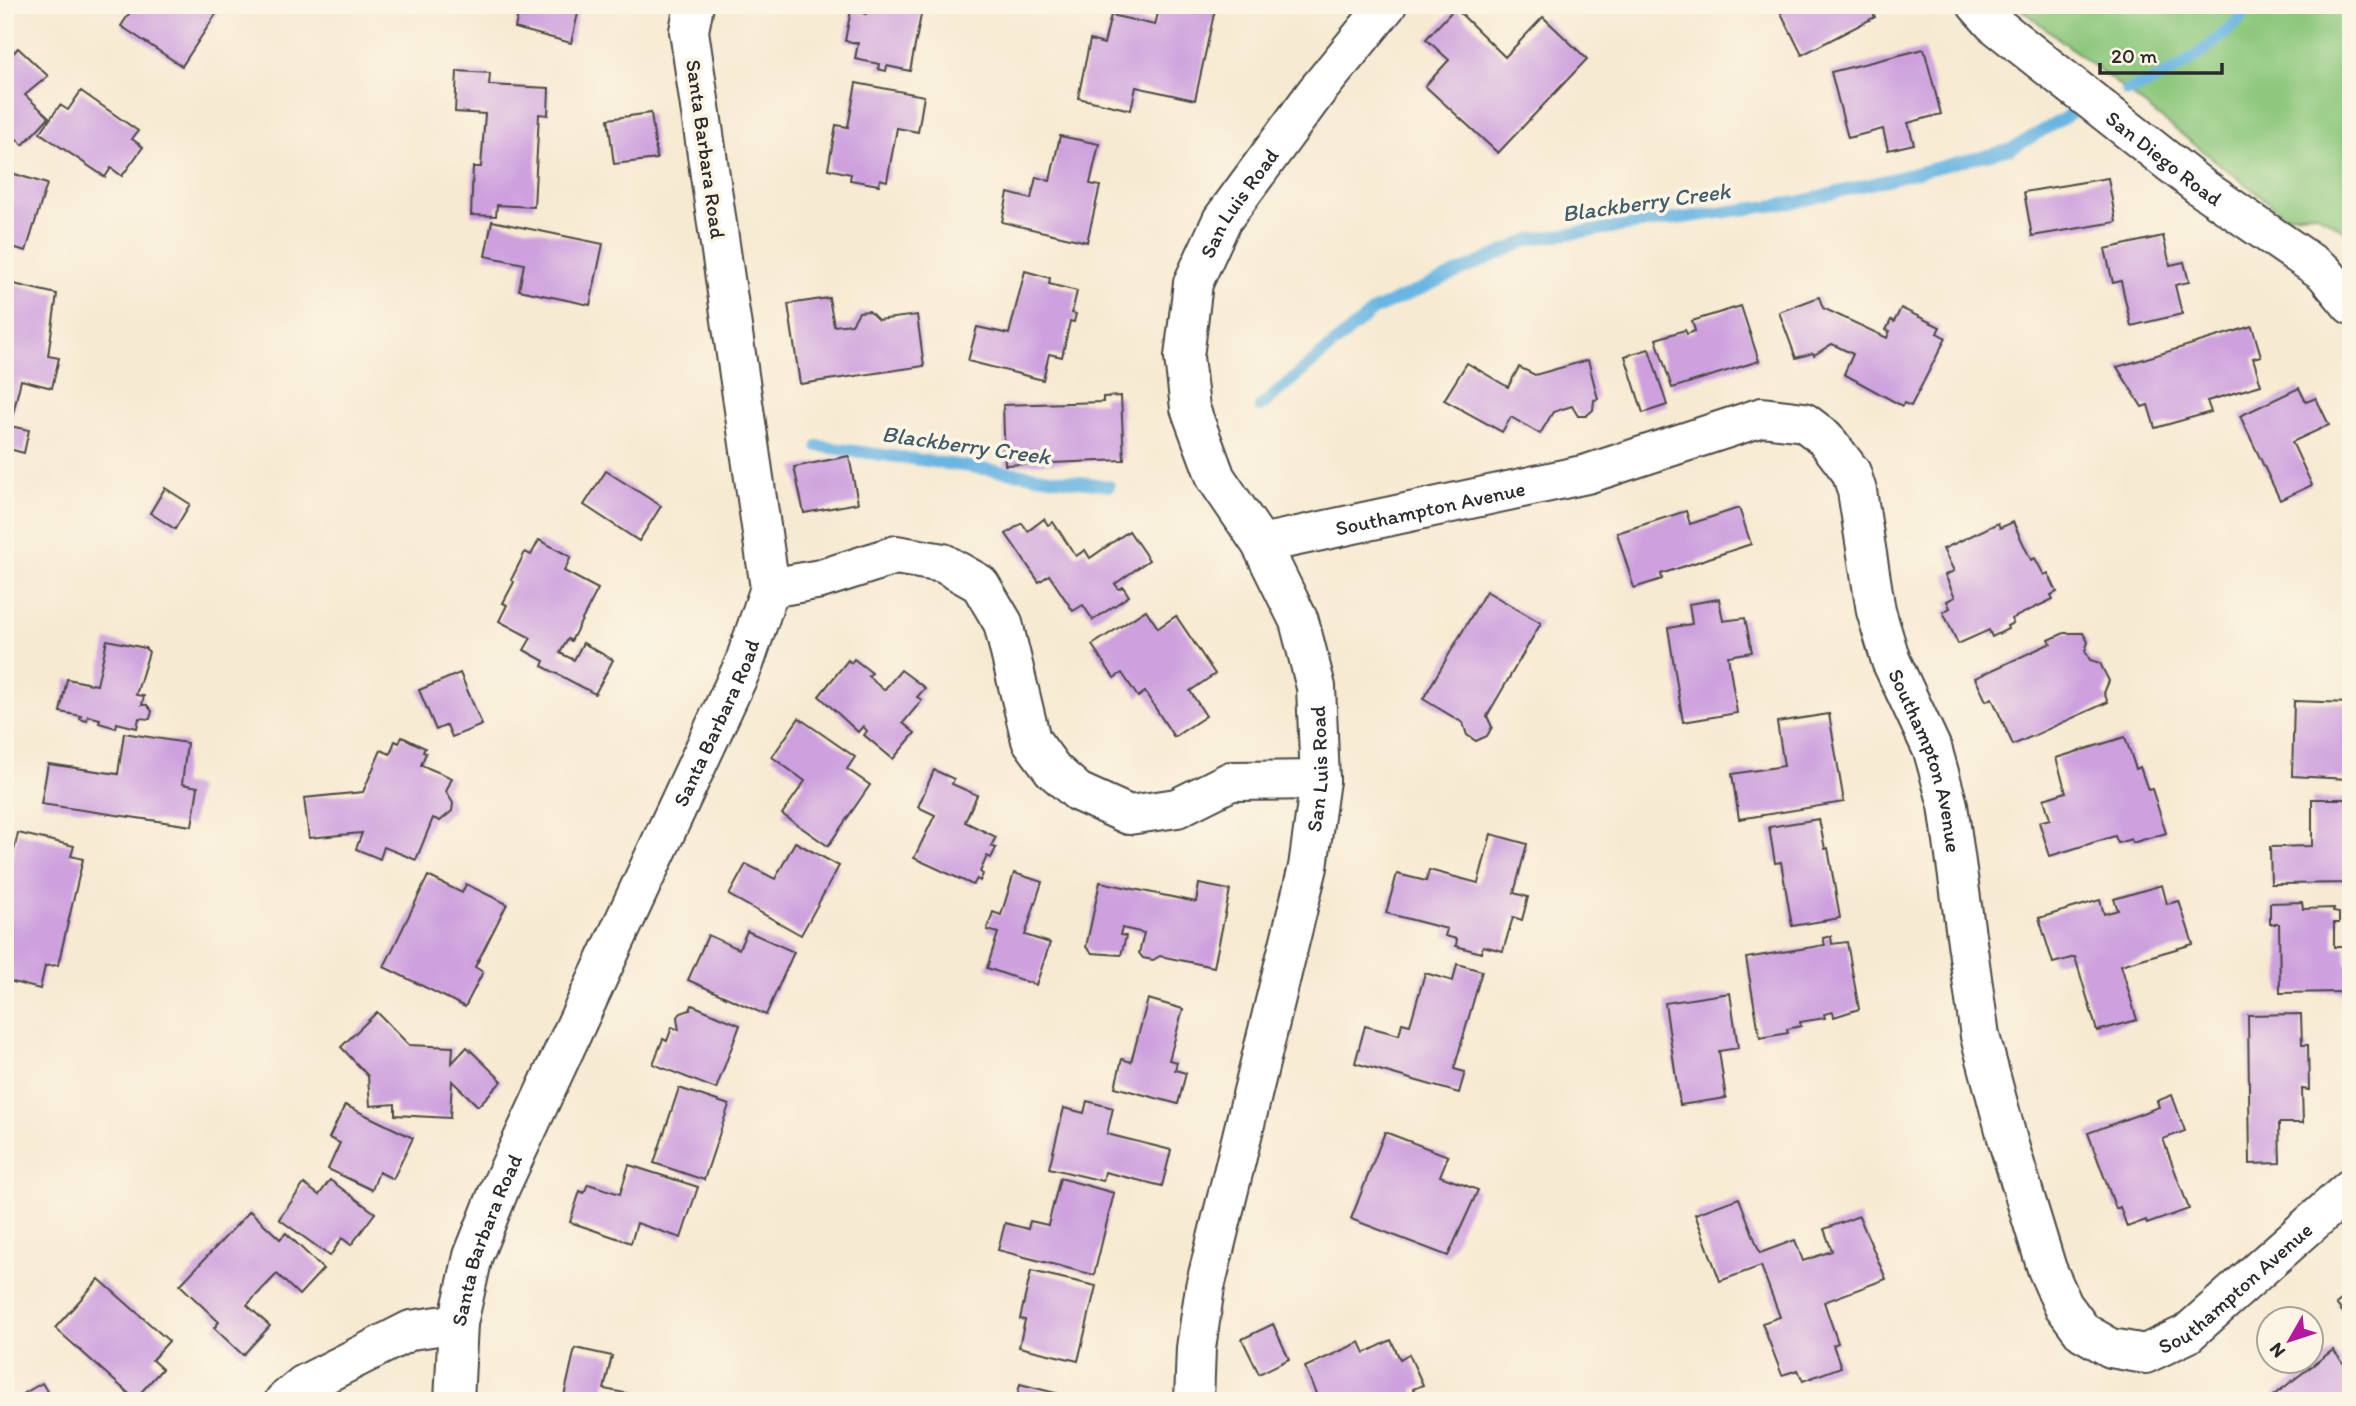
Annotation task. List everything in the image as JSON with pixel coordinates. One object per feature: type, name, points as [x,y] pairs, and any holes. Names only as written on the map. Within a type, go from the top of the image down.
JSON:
[{"type":"street","name":"Santa Barbara Road","points":[[454,1401],[458,1323],[473,1256],[500,1188],[744,664],[770,589],[689,31],[694,5]]},
{"type":"street","name":"San Diego Road","points":[[1977,5],[2004,31],[2202,188],[2324,272],[2351,305]]},
{"type":"street","name":"San Luis Road","points":[[1194,1401],[1196,1348],[1205,1287],[1308,867],[1320,780],[1316,687],[1299,621],[1261,544],[1216,478],[1191,408],[1184,357],[1193,283],[1222,220],[1316,92],[1367,15]]},
{"type":"street","name":"Southampton Avenue","points":[[1261,544],[1587,474],[1762,417],[1804,422],[1825,438],[1851,472],[1857,491],[1876,611],[1891,661],[1933,751],[1948,805],[1980,1036],[2008,1145],[2047,1269],[2063,1305],[2083,1332],[2111,1349],[2145,1354],[2187,1334],[2351,1188]]},
{"type":"street","points":[[770,589],[821,579],[896,555],[943,563],[980,584],[1003,623],[1031,740],[1053,770],[1078,792],[1129,815],[1177,808],[1231,781],[1320,780]]},
{"type":"street","points":[[284,1401],[303,1385],[411,1331],[458,1323]]},
{"type":"green space","points":[[2016,5],[2351,5],[2351,235],[2316,213],[2285,215]]},
{"type":"building","points":[[135,5],[216,5],[220,8],[182,66],[121,26]]},
{"type":"building","points":[[520,5],[580,5],[571,43],[515,28]]},
{"type":"building","points":[[867,5],[923,5],[910,71],[887,66],[886,71],[878,69],[879,64],[855,59],[858,43],[845,41],[851,10],[866,14]]},
{"type":"building","points":[[1160,5],[1216,5],[1195,100],[1136,87],[1131,110],[1078,98],[1090,40],[1104,44],[1111,15],[1155,25]]},
{"type":"building","points":[[1777,5],[1869,5],[1875,17],[1802,55]]},
{"type":"building","points":[[1455,8],[1505,57],[1543,17],[1587,59],[1498,153],[1425,86],[1449,60],[1426,39]]},
{"type":"building","points":[[18,48],[48,76],[25,95],[49,117],[23,145],[5,128],[5,62]]},
{"type":"building","points":[[1924,49],[1941,114],[1908,123],[1914,144],[1888,150],[1883,129],[1848,138],[1831,72]]},
{"type":"building","points":[[457,71],[490,73],[489,85],[549,88],[548,115],[539,114],[534,207],[497,205],[496,216],[471,215],[473,167],[481,167],[485,114],[455,112]]},
{"type":"building","points":[[856,83],[924,96],[918,132],[897,128],[887,181],[880,179],[879,185],[850,180],[851,174],[828,169],[836,125],[848,127]]},
{"type":"building","points":[[81,91],[138,131],[132,139],[143,147],[122,176],[111,168],[105,177],[40,133],[60,105],[68,110]]},
{"type":"building","points":[[651,113],[657,159],[614,164],[608,119]]},
{"type":"building","points":[[1060,136],[1099,144],[1090,184],[1100,186],[1087,242],[1002,222],[1008,193],[1031,199],[1036,177],[1050,181]]},
{"type":"building","points":[[5,171],[47,184],[26,251],[5,245]]},
{"type":"building","points":[[2108,178],[2116,222],[2032,236],[2024,192]]},
{"type":"building","points":[[492,221],[603,244],[590,305],[519,290],[524,264],[485,256]]},
{"type":"building","points":[[2163,236],[2170,265],[2184,262],[2189,282],[2175,285],[2182,314],[2131,326],[2121,281],[2113,283],[2105,249]]},
{"type":"building","points":[[1025,271],[1050,278],[1049,284],[1077,291],[1072,313],[1076,314],[1074,322],[1070,321],[1062,357],[1049,354],[1043,380],[968,361],[977,327],[1009,334]]},
{"type":"building","points":[[5,282],[57,294],[48,356],[59,358],[52,388],[21,380],[10,426],[29,430],[24,453],[5,448]]},
{"type":"building","points":[[1819,297],[1823,308],[1887,338],[1890,331],[1886,330],[1891,320],[1894,322],[1901,308],[1940,327],[1937,333],[1946,338],[1911,406],[1904,403],[1902,406],[1844,374],[1853,354],[1832,344],[1814,355],[1813,353],[1796,358],[1779,312]]},
{"type":"building","points":[[829,298],[834,326],[852,324],[859,312],[869,311],[878,320],[917,315],[924,366],[800,384],[788,304]]},
{"type":"building","points":[[1741,306],[1759,361],[1672,388],[1656,339],[1685,330],[1687,334],[1695,331],[1692,321]]},
{"type":"building","points":[[2252,326],[2261,356],[2253,358],[2261,385],[2207,401],[2211,412],[2155,428],[2148,405],[2142,407],[2117,367]]},
{"type":"building","points":[[1649,349],[1667,405],[1643,413],[1625,356]]},
{"type":"building","points":[[1588,360],[1598,399],[1594,400],[1593,410],[1586,416],[1578,416],[1572,406],[1553,412],[1540,434],[1511,417],[1502,432],[1444,400],[1467,363],[1508,387],[1519,367],[1535,375]]},
{"type":"building","points":[[2299,388],[2306,402],[2316,398],[2329,425],[2292,442],[2312,485],[2280,500],[2240,416]]},
{"type":"building","points":[[1121,396],[1124,460],[1005,465],[1003,405],[1103,402],[1103,397]]},
{"type":"building","points":[[849,456],[858,503],[804,513],[794,467]]},
{"type":"building","points":[[606,471],[661,506],[639,541],[584,505]]},
{"type":"building","points":[[165,488],[190,504],[175,529],[150,513]]},
{"type":"building","points":[[1739,508],[1751,544],[1661,574],[1662,579],[1634,588],[1617,533],[1686,511],[1690,524]]},
{"type":"building","points":[[1044,519],[1048,525],[1053,522],[1076,556],[1085,550],[1090,558],[1129,531],[1149,560],[1115,584],[1119,589],[1123,587],[1129,596],[1093,620],[1083,605],[1073,611],[1049,575],[1039,582],[1006,534],[1022,523],[1028,531]]},
{"type":"building","points":[[2013,522],[2031,560],[2035,558],[2044,575],[2048,573],[2057,592],[2051,595],[2053,599],[2011,619],[2013,623],[2007,626],[2008,629],[1992,637],[1989,630],[1958,644],[1943,612],[1950,608],[1947,601],[1955,597],[1945,575],[1954,571],[1943,549],[1998,523],[2000,528]]},
{"type":"building","points":[[539,540],[571,557],[564,571],[598,589],[571,641],[568,639],[560,653],[574,660],[583,643],[613,660],[595,694],[542,666],[544,661],[524,650],[531,638],[499,621],[507,605],[503,603],[514,582],[511,580],[525,552],[531,555]]},
{"type":"building","points":[[1486,591],[1541,623],[1487,716],[1492,727],[1487,736],[1476,741],[1467,735],[1463,723],[1423,699]]},
{"type":"building","points":[[1719,599],[1723,621],[1745,618],[1752,652],[1728,656],[1737,713],[1683,722],[1668,628],[1692,624],[1689,604]]},
{"type":"building","points":[[1146,610],[1158,628],[1176,616],[1215,674],[1190,691],[1206,716],[1174,737],[1145,692],[1138,697],[1122,673],[1114,678],[1092,645]]},
{"type":"building","points":[[2349,611],[2351,644],[2346,644]]},
{"type":"building","points":[[2064,633],[2083,633],[2088,642],[2085,651],[2090,660],[2100,663],[2109,681],[2104,693],[2108,702],[2013,745],[1992,698],[1986,701],[1975,678],[2051,643],[2049,640]]},
{"type":"building","points":[[107,640],[145,648],[149,652],[136,695],[144,696],[142,705],[147,705],[152,711],[150,719],[139,718],[137,728],[117,723],[116,728],[99,723],[100,719],[88,716],[87,721],[80,719],[81,716],[60,712],[67,679],[97,685]]},
{"type":"building","points":[[854,659],[872,673],[868,676],[884,690],[901,670],[925,688],[917,697],[922,700],[903,723],[915,733],[893,759],[864,735],[867,731],[863,726],[858,732],[819,696],[848,660],[851,663]]},
{"type":"building","points":[[460,673],[482,725],[452,737],[447,725],[436,730],[419,690]]},
{"type":"building","points":[[2294,701],[2351,703],[2351,787],[2348,787],[2348,779],[2292,776]]},
{"type":"building","points":[[1829,714],[1844,802],[1739,819],[1732,774],[1784,766],[1777,722]]},
{"type":"building","points":[[799,718],[855,757],[847,769],[870,785],[828,846],[782,814],[805,781],[772,757]]},
{"type":"building","points":[[124,733],[187,743],[182,784],[198,787],[192,826],[41,804],[48,764],[118,774]]},
{"type":"building","points":[[402,737],[425,748],[423,752],[426,753],[421,765],[452,778],[446,792],[453,803],[452,811],[440,821],[433,818],[416,860],[384,847],[380,859],[356,849],[362,833],[309,838],[304,798],[363,792],[381,750],[390,754],[395,741],[399,743]]},
{"type":"building","points":[[2125,737],[2136,769],[2140,767],[2148,790],[2152,789],[2166,833],[2132,843],[2131,839],[2118,843],[2115,836],[2050,856],[2039,822],[2050,819],[2044,799],[2066,792],[2056,758]]},
{"type":"building","points":[[934,770],[954,779],[952,784],[977,795],[965,822],[996,837],[991,846],[996,848],[991,858],[987,856],[980,872],[983,874],[980,881],[977,879],[973,885],[914,858],[935,815],[918,807]]},
{"type":"building","points":[[2312,799],[2351,799],[2351,883],[2271,884],[2270,847],[2312,846]]},
{"type":"building","points":[[1819,819],[1825,849],[1828,848],[1840,918],[1792,926],[1781,862],[1775,863],[1769,827]]},
{"type":"building","points":[[18,833],[74,846],[71,856],[83,859],[58,965],[45,966],[40,989],[5,980],[11,955],[5,954],[5,889]]},
{"type":"building","points":[[1491,834],[1527,844],[1514,893],[1528,897],[1522,920],[1513,917],[1503,951],[1483,946],[1481,953],[1456,946],[1457,939],[1445,936],[1447,929],[1386,913],[1397,874],[1426,881],[1429,870],[1478,883]]},
{"type":"building","points":[[795,842],[839,866],[801,935],[729,895],[746,864],[775,879]]},
{"type":"building","points":[[1014,873],[1042,882],[1025,935],[1050,943],[1036,985],[987,968],[998,933],[987,930],[993,912],[1001,915]]},
{"type":"building","points":[[428,876],[462,893],[466,884],[507,904],[475,967],[483,972],[465,1007],[384,967]]},
{"type":"building","points":[[1100,882],[1196,902],[1199,884],[1230,890],[1214,967],[1160,956],[1153,960],[1143,958],[1139,953],[1144,933],[1122,928],[1120,935],[1126,936],[1121,955],[1092,953],[1086,947]]},
{"type":"building","points":[[2162,885],[2167,904],[2179,901],[2193,944],[2121,965],[2137,1020],[2097,1031],[2075,957],[2053,963],[2039,918],[2100,900],[2104,914],[2118,910],[2114,899]]},
{"type":"building","points":[[2302,902],[2303,909],[2334,908],[2333,912],[2339,913],[2339,923],[2334,923],[2334,947],[2345,947],[2346,963],[2351,963],[2351,997],[2341,997],[2341,992],[2280,993],[2279,924],[2270,924],[2270,903]]},
{"type":"building","points":[[747,931],[794,952],[766,1015],[688,980],[708,935],[739,949]]},
{"type":"building","points":[[1831,936],[1832,944],[1847,942],[1859,1009],[1834,1017],[1833,1012],[1824,1014],[1825,1018],[1800,1022],[1801,1026],[1787,1029],[1788,1033],[1760,1038],[1746,958],[1825,945],[1823,938]]},
{"type":"building","points":[[1457,964],[1482,971],[1454,1069],[1465,1072],[1459,1093],[1355,1063],[1365,1026],[1399,1035],[1402,1023],[1410,1025],[1425,973],[1453,981]]},
{"type":"building","points":[[1730,993],[1738,1048],[1719,1051],[1726,1098],[1680,1105],[1665,1003]]},
{"type":"building","points":[[1148,999],[1183,1009],[1169,1060],[1177,1062],[1175,1070],[1186,1073],[1178,1104],[1115,1087],[1122,1059],[1131,1062]]},
{"type":"building","points":[[692,1005],[740,1025],[716,1089],[653,1064],[663,1039],[667,1041],[672,1027],[679,1030],[677,1018],[681,1013],[690,1010]]},
{"type":"building","points":[[377,1012],[409,1045],[453,1047],[452,1063],[467,1047],[502,1081],[478,1106],[452,1081],[450,1118],[395,1115],[395,1104],[370,1106],[368,1076],[341,1047]]},
{"type":"building","points":[[2301,1014],[2302,1045],[2308,1045],[2309,1090],[2302,1089],[2303,1123],[2279,1123],[2280,1163],[2250,1164],[2248,1015]]},
{"type":"building","points":[[679,1088],[729,1105],[704,1180],[654,1163]]},
{"type":"building","points":[[2172,1095],[2185,1131],[2163,1139],[2189,1209],[2147,1224],[2146,1220],[2127,1227],[2120,1207],[2116,1209],[2088,1133],[2159,1107],[2157,1101]]},
{"type":"building","points":[[1087,1101],[1113,1108],[1107,1134],[1171,1150],[1162,1186],[1105,1172],[1103,1181],[1049,1168],[1064,1108],[1084,1113]]},
{"type":"building","points":[[345,1105],[413,1138],[393,1179],[379,1172],[372,1190],[328,1169],[340,1143],[329,1138]]},
{"type":"building","points":[[1385,1132],[1448,1156],[1440,1176],[1478,1190],[1448,1256],[1351,1219]]},
{"type":"building","points":[[629,1165],[698,1187],[681,1238],[637,1223],[631,1243],[570,1222],[580,1191],[584,1193],[588,1184],[620,1194]]},
{"type":"building","points":[[1060,1178],[1114,1193],[1094,1275],[998,1250],[1005,1223],[1028,1229],[1030,1221],[1048,1225]]},
{"type":"building","points":[[330,1180],[375,1213],[351,1245],[342,1238],[330,1256],[279,1219],[304,1184],[319,1195]]},
{"type":"building","points":[[1739,1198],[1760,1253],[1795,1240],[1803,1261],[1832,1251],[1824,1229],[1859,1216],[1886,1279],[1824,1302],[1838,1343],[1833,1345],[1841,1367],[1803,1381],[1798,1370],[1782,1375],[1762,1323],[1780,1317],[1761,1266],[1720,1281],[1695,1214]]},
{"type":"building","points":[[250,1211],[280,1239],[286,1233],[323,1269],[299,1295],[277,1274],[247,1305],[270,1326],[243,1355],[214,1328],[219,1322],[180,1285]]},
{"type":"building","points":[[1031,1271],[1096,1286],[1078,1361],[1019,1347],[1025,1320],[1020,1319]]},
{"type":"building","points":[[99,1279],[169,1341],[152,1360],[162,1369],[135,1399],[55,1328]]},
{"type":"building","points":[[2351,1292],[2351,1322],[2336,1304]]},
{"type":"building","points":[[1273,1324],[1289,1359],[1259,1374],[1242,1339]]},
{"type":"building","points":[[1391,1340],[1400,1359],[1409,1354],[1423,1385],[1413,1389],[1418,1401],[1319,1401],[1305,1367],[1360,1342],[1365,1353]]},
{"type":"building","points":[[575,1348],[612,1356],[604,1389],[630,1394],[629,1401],[563,1401]]},
{"type":"building","points":[[2333,1350],[2351,1373],[2351,1401],[2266,1401],[2301,1374],[2324,1374],[2324,1357]]},
{"type":"building","points":[[42,1383],[53,1401],[11,1401]]},
{"type":"building","points":[[1020,1384],[1083,1400],[1083,1401],[1016,1401]]},
{"type":"waterway","name":"Blackberry Creek","points":[[2127,91],[2180,67],[2226,32],[2254,5]]},
{"type":"waterway","name":"Blackberry Creek","points":[[1260,407],[1374,310],[1531,239],[1798,202],[2011,149],[2071,114]]},
{"type":"waterway","name":"Blackberry Creek","points":[[818,446],[1109,486]]}]
